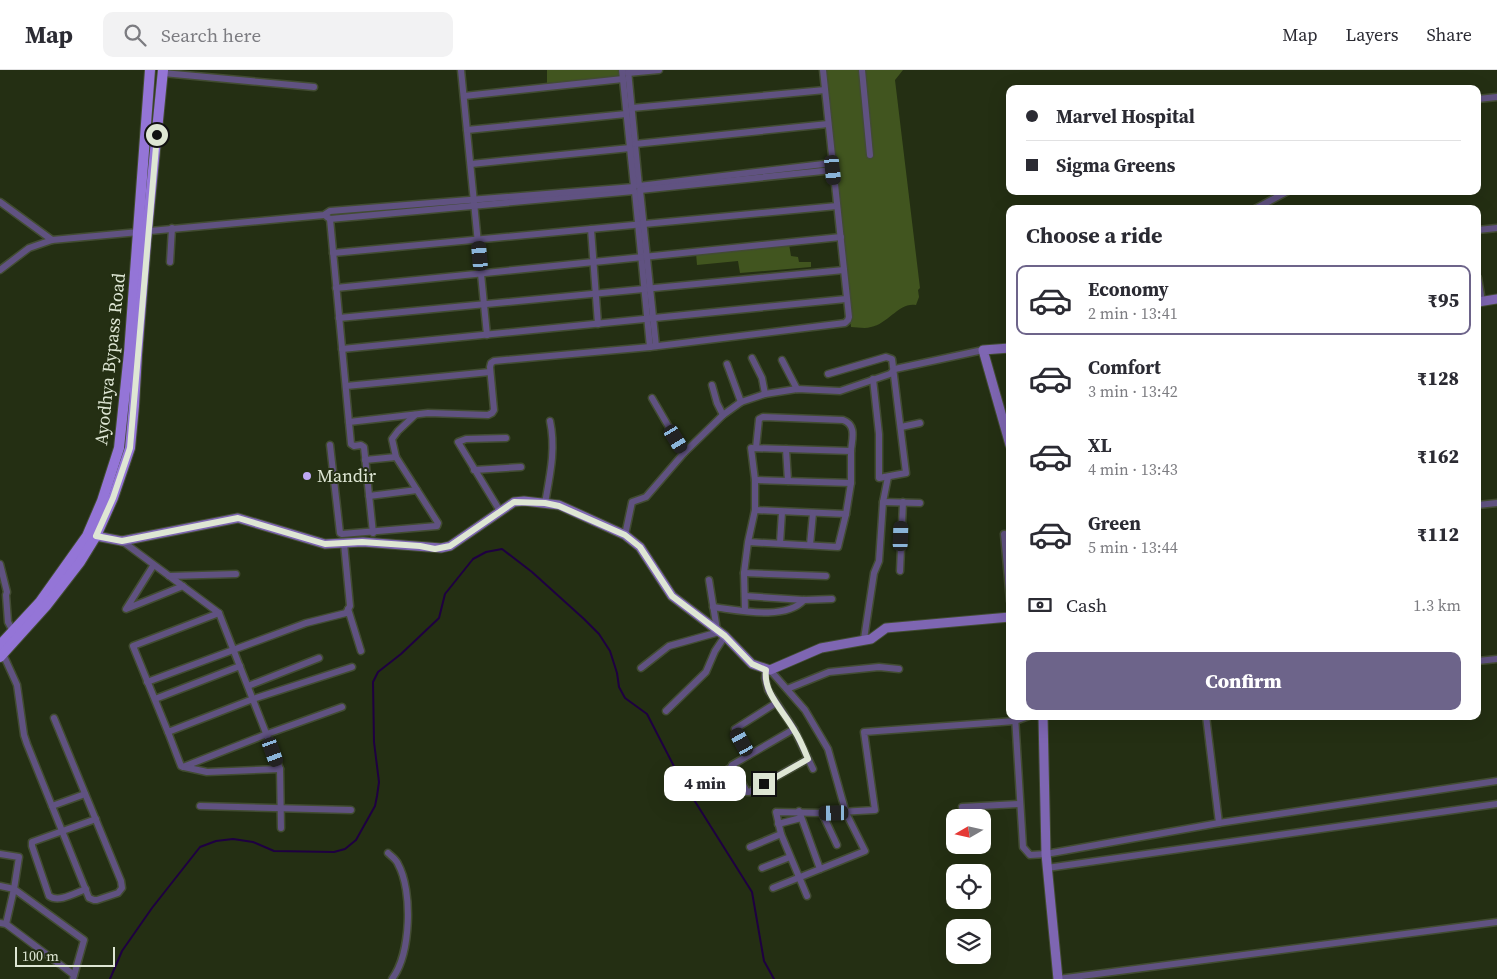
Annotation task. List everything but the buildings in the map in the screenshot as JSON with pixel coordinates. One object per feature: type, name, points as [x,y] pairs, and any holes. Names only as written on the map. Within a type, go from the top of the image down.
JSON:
[{"type":"main road","points":[[150,71],[163,72]]},
{"type":"main road","name":"Ayodhya Bypass Road","points":[[142,231],[150,71]]},
{"type":"main road","name":"Ayodhya Bypass Road","points":[[1,652],[43,604],[92,536],[119,448],[142,231],[163,72]]},
{"type":"street","points":[[461,70],[487,335]]},
{"type":"street","points":[[626,71],[659,70]]},
{"type":"street","points":[[349,422],[415,415],[492,413],[494,410],[490,363],[494,361],[653,346],[845,323],[849,317],[823,70]]},
{"type":"street","points":[[862,70],[870,155]]},
{"type":"street","points":[[626,71],[623,79],[626,114],[632,146],[653,346]]},
{"type":"street","points":[[626,71],[632,108],[632,146]]},
{"type":"street","points":[[163,72],[314,88]]},
{"type":"street","points":[[464,96],[623,79]]},
{"type":"street","points":[[632,108],[825,90]]},
{"type":"street","points":[[1481,99],[1497,97]]},
{"type":"street","points":[[467,130],[626,114]]},
{"type":"street","points":[[471,164],[828,124]]},
{"type":"street","points":[[373,532],[363,445],[354,446],[351,444],[333,252],[327,217],[330,211],[636,189],[833,167]]},
{"type":"street","points":[[1262,205],[1281,195]]},
{"type":"street","points":[[0,202],[52,240]]},
{"type":"street","points":[[333,252],[836,206]]},
{"type":"street","points":[[0,270],[29,248],[52,240],[172,228],[327,217]]},
{"type":"street","points":[[170,262],[172,228]]},
{"type":"street","points":[[1481,230],[1497,228]]},
{"type":"street","points":[[591,229],[598,324]]},
{"type":"street","points":[[336,288],[841,237]]},
{"type":"street","points":[[339,318],[844,270]]},
{"type":"street","points":[[1481,301],[1497,299]]},
{"type":"street","points":[[342,349],[846,300]]},
{"type":"street","points":[[625,535],[632,502],[646,497],[684,453],[723,415],[741,402],[765,394],[797,389],[840,391],[890,374],[895,369],[983,350],[1006,348]]},
{"type":"street","points":[[983,350],[1006,431]]},
{"type":"street","points":[[828,374],[886,357],[892,358],[895,369],[906,473],[879,478],[879,434],[873,379]]},
{"type":"street","points":[[752,358],[762,378],[765,394]]},
{"type":"street","points":[[782,360],[797,389]]},
{"type":"street","points":[[727,364],[741,402]]},
{"type":"street","points":[[346,386],[490,372]]},
{"type":"street","points":[[712,385],[717,403],[723,415]]},
{"type":"street","points":[[652,398],[684,453]]},
{"type":"street","points":[[330,444],[340,533],[437,526],[438,523],[396,457],[392,439],[415,415]]},
{"type":"street","points":[[748,542],[838,547],[851,483],[853,428],[850,423],[843,420],[763,417],[759,419],[756,448]]},
{"type":"street","points":[[545,503],[553,456],[553,436],[550,421]]},
{"type":"street","points":[[901,427],[920,423]]},
{"type":"street","points":[[500,511],[458,442],[466,439],[506,438]]},
{"type":"street","points":[[745,610],[744,573],[755,510],[755,480],[751,448],[851,452]]},
{"type":"street","points":[[786,449],[788,482]]},
{"type":"street","points":[[365,460],[396,457]]},
{"type":"street","points":[[474,470],[521,467]]},
{"type":"street","points":[[864,640],[874,573],[879,561],[883,502],[888,477]]},
{"type":"street","points":[[755,480],[851,483]]},
{"type":"street","points":[[369,496],[417,490]]},
{"type":"street","points":[[92,536],[122,541],[238,518],[325,544],[362,542],[441,548],[450,546],[514,502],[545,503],[559,506],[625,535],[640,547],[672,596],[720,633],[752,664],[768,670],[806,710],[828,749],[846,812],[865,851],[773,888]]},
{"type":"street","points":[[883,502],[920,503]]},
{"type":"street","points":[[900,571],[903,502]]},
{"type":"street","points":[[1481,505],[1497,502]]},
{"type":"street","points":[[755,510],[846,514]]},
{"type":"street","points":[[780,543],[782,512]]},
{"type":"street","points":[[810,545],[813,513]]},
{"type":"street","points":[[1006,534],[1004,534],[1006,552]]},
{"type":"street","points":[[122,541],[219,613],[280,770],[280,828]]},
{"type":"street","points":[[147,682],[306,623],[346,613],[350,606],[344,543]]},
{"type":"street","points":[[0,564],[3,592],[6,595],[8,622],[16,635]]},
{"type":"street","points":[[154,566],[126,610],[183,586]]},
{"type":"street","points":[[744,573],[826,576]]},
{"type":"street","points":[[169,576],[236,574]]},
{"type":"street","points":[[666,711],[706,672],[720,633],[713,607],[709,580]]},
{"type":"street","points":[[745,596],[804,600],[832,599]]},
{"type":"street","points":[[713,607],[776,613],[799,605],[804,600]]},
{"type":"street","points":[[348,609],[361,651]]},
{"type":"street","points":[[219,613],[133,646],[156,699],[181,766],[207,772],[280,770]]},
{"type":"street","points":[[814,769],[794,729],[768,690],[765,678],[768,670],[821,648],[871,639],[886,628],[1006,617]]},
{"type":"street","points":[[641,668],[664,649],[672,645],[720,633]]},
{"type":"street","points":[[1,652],[17,684],[24,736],[89,898],[94,900],[118,892],[122,888],[121,881],[54,718]]},
{"type":"street","points":[[248,686],[319,658]]},
{"type":"street","points":[[1481,660],[1497,659]]},
{"type":"street","points":[[156,699],[240,666]]},
{"type":"street","points":[[168,732],[253,699],[352,667]]},
{"type":"street","points":[[786,689],[829,672],[855,671],[877,667],[899,669]]},
{"type":"street","points":[[749,755],[735,729],[776,703]]},
{"type":"street","points":[[184,767],[342,707]]},
{"type":"street","points":[[807,896],[781,834],[776,812],[800,815],[875,810],[864,732],[1006,719]]},
{"type":"street","points":[[1015,720],[1023,847],[1030,855],[1046,854],[1219,823],[1497,781]]},
{"type":"street","points":[[1043,720],[1046,854],[1058,979],[1497,922]]},
{"type":"street","points":[[1206,720],[1219,823]]},
{"type":"street","points":[[713,779],[732,765],[794,729]]},
{"type":"street","points":[[733,766],[747,792],[749,792],[808,759]]},
{"type":"street","points":[[52,806],[85,794]]},
{"type":"street","points":[[962,807],[1019,804]]},
{"type":"street","points":[[1047,868],[1497,804]]},
{"type":"street","points":[[200,806],[351,810]]},
{"type":"street","points":[[822,813],[837,845]]},
{"type":"street","points":[[800,815],[820,869]]},
{"type":"street","points":[[778,824],[800,815]]},
{"type":"street","points":[[86,889],[58,899],[53,899],[49,896],[32,842],[96,819]]},
{"type":"street","points":[[750,847],[781,834]]},
{"type":"street","points":[[388,853],[397,862],[402,873],[407,893],[408,912],[400,968],[392,979]]},
{"type":"street","points":[[0,854],[19,857],[14,889],[3,923],[74,977],[84,940],[14,889],[0,886]]},
{"type":"street","points":[[762,868],[790,857]]},
{"type":"green space","points":[[547,70],[620,70],[620,77],[547,83]]},
{"type":"green space","points":[[826,70],[903,70],[895,80],[920,288],[918,290],[919,297],[916,305],[904,307],[883,322],[869,328],[851,327]]},
{"type":"green space","points":[[789,244],[791,256],[798,257],[799,262],[811,262],[811,267],[740,273],[738,261],[697,265],[696,253]]},
{"type":"waterway","points":[[110,979],[122,951],[152,908],[200,847],[216,841],[233,839],[253,842],[274,851],[334,852],[345,849],[356,840],[375,806],[379,782],[374,742],[373,682],[378,672],[401,654],[439,618],[445,594],[473,559],[486,552],[502,549],[532,572],[584,619],[599,634],[610,651],[619,687],[625,698],[647,714],[679,776],[752,892],[764,961],[774,979]]},
{"type":"place","name":"Mandir","points":[[307,476]]},
{"type":"route","points":[[157,135],[136,355],[130,448],[113,498],[96,536],[122,541],[238,518],[325,544],[362,542],[420,546],[435,549],[450,546],[514,502],[524,501],[559,506],[625,535],[640,547],[672,596],[725,636],[752,664],[766,670],[765,678],[768,690],[794,729],[808,759],[764,784]]}]
